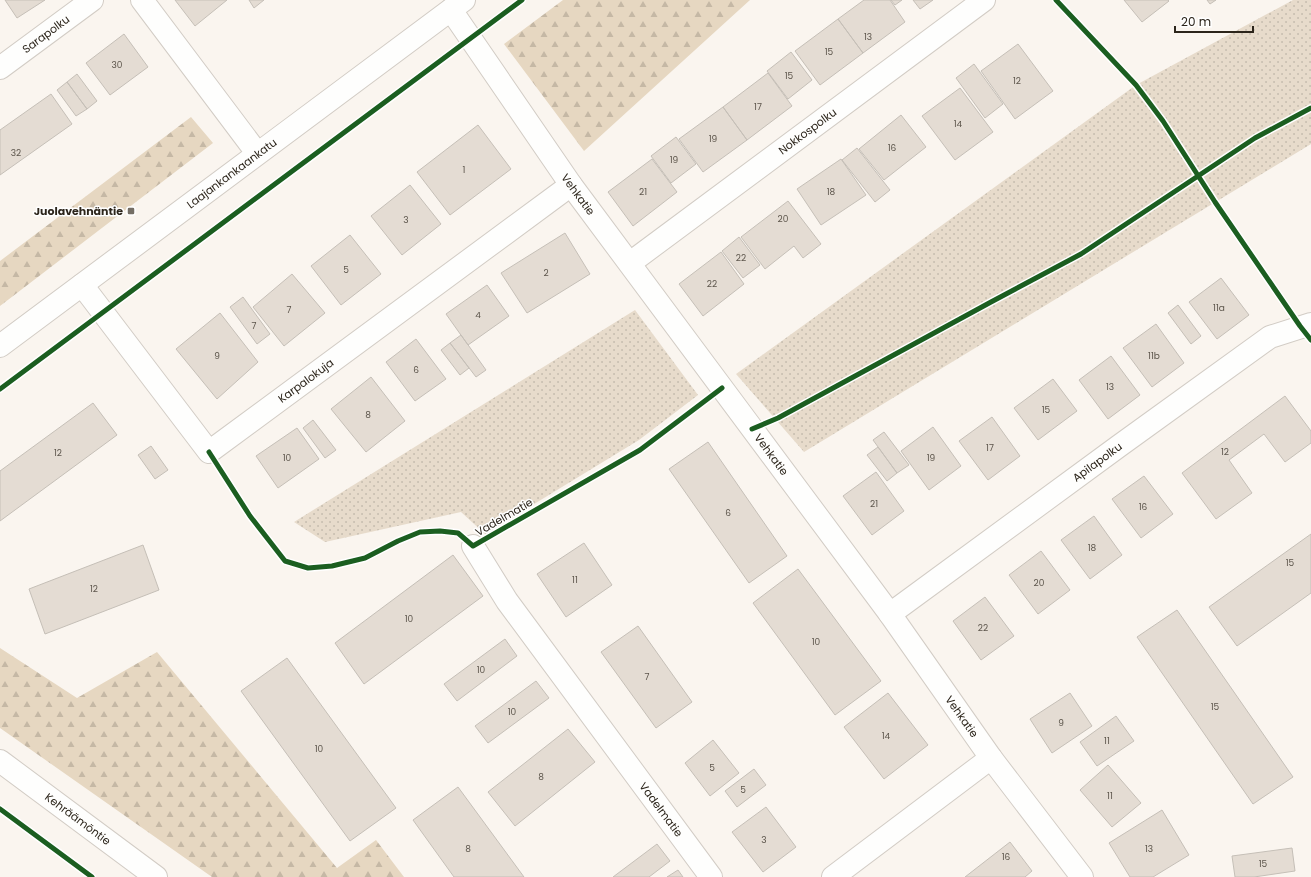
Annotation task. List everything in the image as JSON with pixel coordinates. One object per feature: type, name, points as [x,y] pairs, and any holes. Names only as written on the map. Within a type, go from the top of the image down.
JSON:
[{"type":"street","name":"Sarapolku","points":[[0,68],[92,0]]},
{"type":"street","points":[[142,0],[257,153]]},
{"type":"street","name":"Nokkospolku","points":[[630,263],[984,0]]},
{"type":"street","name":"Laajankankaankatu","points":[[0,346],[457,5]]},
{"type":"street","name":"Vehkatie","points":[[457,5],[572,185],[890,614],[991,758],[1082,877]]},
{"type":"street","name":"Karpalokuja","points":[[82,285],[209,452],[572,185]]},
{"type":"street","name":"Apilapolku","points":[[890,614],[1270,337],[1311,324]]},
{"type":"street","name":"Vadelmatie","points":[[473,546],[507,601],[711,877]]},
{"type":"street","points":[[833,877],[991,758]]},
{"type":"street","name":"Kehräämöntie","points":[[0,761],[156,877]]},
{"type":"green space","points":[[563,0],[750,0],[584,151],[504,44]]},
{"type":"green space","points":[[191,117],[213,143],[0,306],[0,261]]},
{"type":"green space","points":[[0,648],[77,698],[157,652],[337,868],[376,840],[404,877],[212,877],[0,728]]},
{"type":"shaded area","points":[[1293,0],[1311,0],[1311,144],[804,452],[736,374],[1136,85]]},
{"type":"shaded area","points":[[635,310],[698,395],[639,440],[485,534],[461,512],[325,542],[294,522]]},
{"type":"building","points":[[5,0],[45,0],[17,18]]},
{"type":"building","points":[[175,0],[227,0],[195,26]]},
{"type":"building","points":[[249,0],[264,0],[254,8]]},
{"type":"building","points":[[864,0],[890,0],[905,22],[863,53],[838,19]]},
{"type":"building","points":[[891,0],[902,0],[895,5]]},
{"type":"building","points":[[913,0],[933,0],[920,9]]},
{"type":"building","points":[[1124,0],[1168,0],[1169,1],[1142,22]]},
{"type":"building","points":[[1207,0],[1216,0],[1210,4]]},
{"type":"building","points":[[838,19],[863,53],[820,85],[795,51]]},
{"type":"building","points":[[124,34],[148,67],[110,95],[86,63]]},
{"type":"building","points":[[1018,44],[1053,91],[1015,119],[981,71]]},
{"type":"building","points":[[791,52],[812,80],[788,99],[767,71]]},
{"type":"building","points":[[974,64],[1003,104],[985,118],[956,78]]},
{"type":"building","points":[[768,73],[792,106],[747,140],[723,107]]},
{"type":"building","points":[[77,74],[97,101],[87,109],[67,82]]},
{"type":"building","points":[[67,82],[87,109],[76,116],[57,90]]},
{"type":"building","points":[[960,88],[993,132],[955,160],[922,116]]},
{"type":"building","points":[[51,94],[72,124],[0,175],[0,130]]},
{"type":"building","points":[[723,107],[747,140],[703,172],[679,139]]},
{"type":"building","points":[[901,115],[926,147],[884,180],[859,149]]},
{"type":"building","points":[[478,125],[511,169],[450,215],[417,172]]},
{"type":"building","points":[[676,137],[696,164],[671,183],[651,156]]},
{"type":"building","points":[[857,148],[890,190],[875,202],[842,160]]},
{"type":"building","points":[[652,159],[677,192],[633,226],[608,192]]},
{"type":"building","points":[[841,159],[866,195],[821,225],[797,189]]},
{"type":"building","points":[[410,185],[441,224],[402,255],[371,216]]},
{"type":"building","points":[[788,201],[821,244],[803,258],[794,246],[765,269],[741,237]]},
{"type":"building","points":[[565,233],[590,274],[527,313],[501,273]]},
{"type":"building","points":[[350,235],[381,274],[341,305],[311,266]]},
{"type":"building","points":[[739,237],[760,265],[743,278],[722,251]]},
{"type":"building","points":[[721,252],[744,284],[703,316],[679,284]]},
{"type":"building","points":[[292,274],[325,313],[284,346],[253,307]]},
{"type":"building","points":[[1221,278],[1249,315],[1217,339],[1189,302]]},
{"type":"building","points":[[487,285],[509,316],[468,345],[446,314]]},
{"type":"building","points":[[243,297],[270,334],[257,344],[230,307]]},
{"type":"building","points":[[1178,305],[1201,336],[1191,344],[1168,313]]},
{"type":"building","points":[[220,313],[258,362],[217,399],[176,349]]},
{"type":"building","points":[[1156,324],[1184,363],[1152,387],[1123,348]]},
{"type":"building","points":[[461,335],[486,370],[476,377],[450,343]]},
{"type":"building","points":[[416,339],[446,379],[415,401],[386,362]]},
{"type":"building","points":[[450,343],[469,368],[460,375],[441,350]]},
{"type":"building","points":[[1111,356],[1140,395],[1108,419],[1079,380]]},
{"type":"building","points":[[371,377],[405,421],[366,452],[331,409]]},
{"type":"building","points":[[1053,379],[1077,411],[1038,440],[1014,408]]},
{"type":"building","points":[[1285,396],[1311,431],[1311,443],[1285,462],[1264,434],[1229,460],[1252,493],[1216,519],[1182,473]]},
{"type":"building","points":[[93,403],[117,435],[0,521],[0,471]]},
{"type":"building","points":[[992,417],[1020,456],[988,480],[959,441]]},
{"type":"building","points":[[313,420],[336,450],[325,458],[303,428]]},
{"type":"building","points":[[933,427],[961,466],[929,490],[901,451]]},
{"type":"building","points":[[297,428],[319,459],[278,488],[256,456]]},
{"type":"building","points":[[884,432],[909,465],[897,473],[873,440]]},
{"type":"building","points":[[708,442],[787,556],[749,583],[669,469]]},
{"type":"building","points":[[151,446],[168,470],[155,479],[138,455]]},
{"type":"building","points":[[878,447],[897,473],[887,481],[867,455]]},
{"type":"building","points":[[876,472],[904,511],[872,535],[843,496]]},
{"type":"building","points":[[1144,476],[1173,514],[1141,538],[1112,499]]},
{"type":"building","points":[[1094,516],[1122,555],[1090,579],[1061,540]]},
{"type":"building","points":[[1311,534],[1311,593],[1237,646],[1209,607]]},
{"type":"building","points":[[584,543],[612,585],[566,617],[537,574]]},
{"type":"building","points":[[143,545],[159,590],[45,634],[29,589]]},
{"type":"building","points":[[1041,551],[1070,590],[1038,614],[1009,575]]},
{"type":"building","points":[[453,555],[483,596],[364,684],[335,643]]},
{"type":"building","points":[[798,569],[881,681],[835,715],[753,603]]},
{"type":"building","points":[[985,597],[1014,636],[981,660],[953,621]]},
{"type":"building","points":[[1177,610],[1293,777],[1253,804],[1137,637]]},
{"type":"building","points":[[638,626],[692,702],[656,728],[601,652]]},
{"type":"building","points":[[505,639],[517,656],[457,701],[444,684]]},
{"type":"building","points":[[287,658],[396,808],[350,841],[241,691]]},
{"type":"building","points":[[536,681],[549,698],[488,743],[475,726]]},
{"type":"building","points":[[888,693],[928,745],[884,779],[844,727]]},
{"type":"building","points":[[1070,693],[1092,726],[1052,753],[1030,719]]},
{"type":"building","points":[[1116,716],[1134,741],[1097,766],[1080,742]]},
{"type":"building","points":[[568,729],[595,762],[515,826],[488,792]]},
{"type":"building","points":[[713,740],[739,773],[710,796],[685,763]]},
{"type":"building","points":[[1108,765],[1141,803],[1112,827],[1080,790]]},
{"type":"building","points":[[754,769],[766,785],[737,807],[725,791]]},
{"type":"building","points":[[458,787],[524,877],[454,877],[413,820]]},
{"type":"building","points":[[766,807],[796,847],[763,872],[732,832]]},
{"type":"building","points":[[1162,810],[1189,855],[1153,877],[1130,877],[1109,843]]},
{"type":"building","points":[[1010,842],[1032,871],[1025,877],[965,877]]},
{"type":"building","points":[[657,844],[670,861],[649,877],[613,877]]},
{"type":"building","points":[[1292,848],[1295,871],[1254,877],[1235,877],[1232,856]]},
{"type":"building","points":[[678,870],[683,877],[667,877]]},
{"type":"cycle path","points":[[0,389],[522,0]]},
{"type":"cycle path","points":[[1056,0],[1136,85],[1163,121],[1215,202],[1311,340]]},
{"type":"cycle path","points":[[752,429],[778,418],[1081,254],[1255,138],[1311,108]]},
{"type":"cycle path","points":[[209,452],[250,516],[285,561],[308,568],[332,566],[365,558],[398,541],[420,532],[440,531],[458,533],[473,546],[640,450],[722,388]]},
{"type":"cycle path","points":[[0,809],[92,877]]},
{"type":"place","name":"Juolavehnäntie","points":[[131,211]]}]
